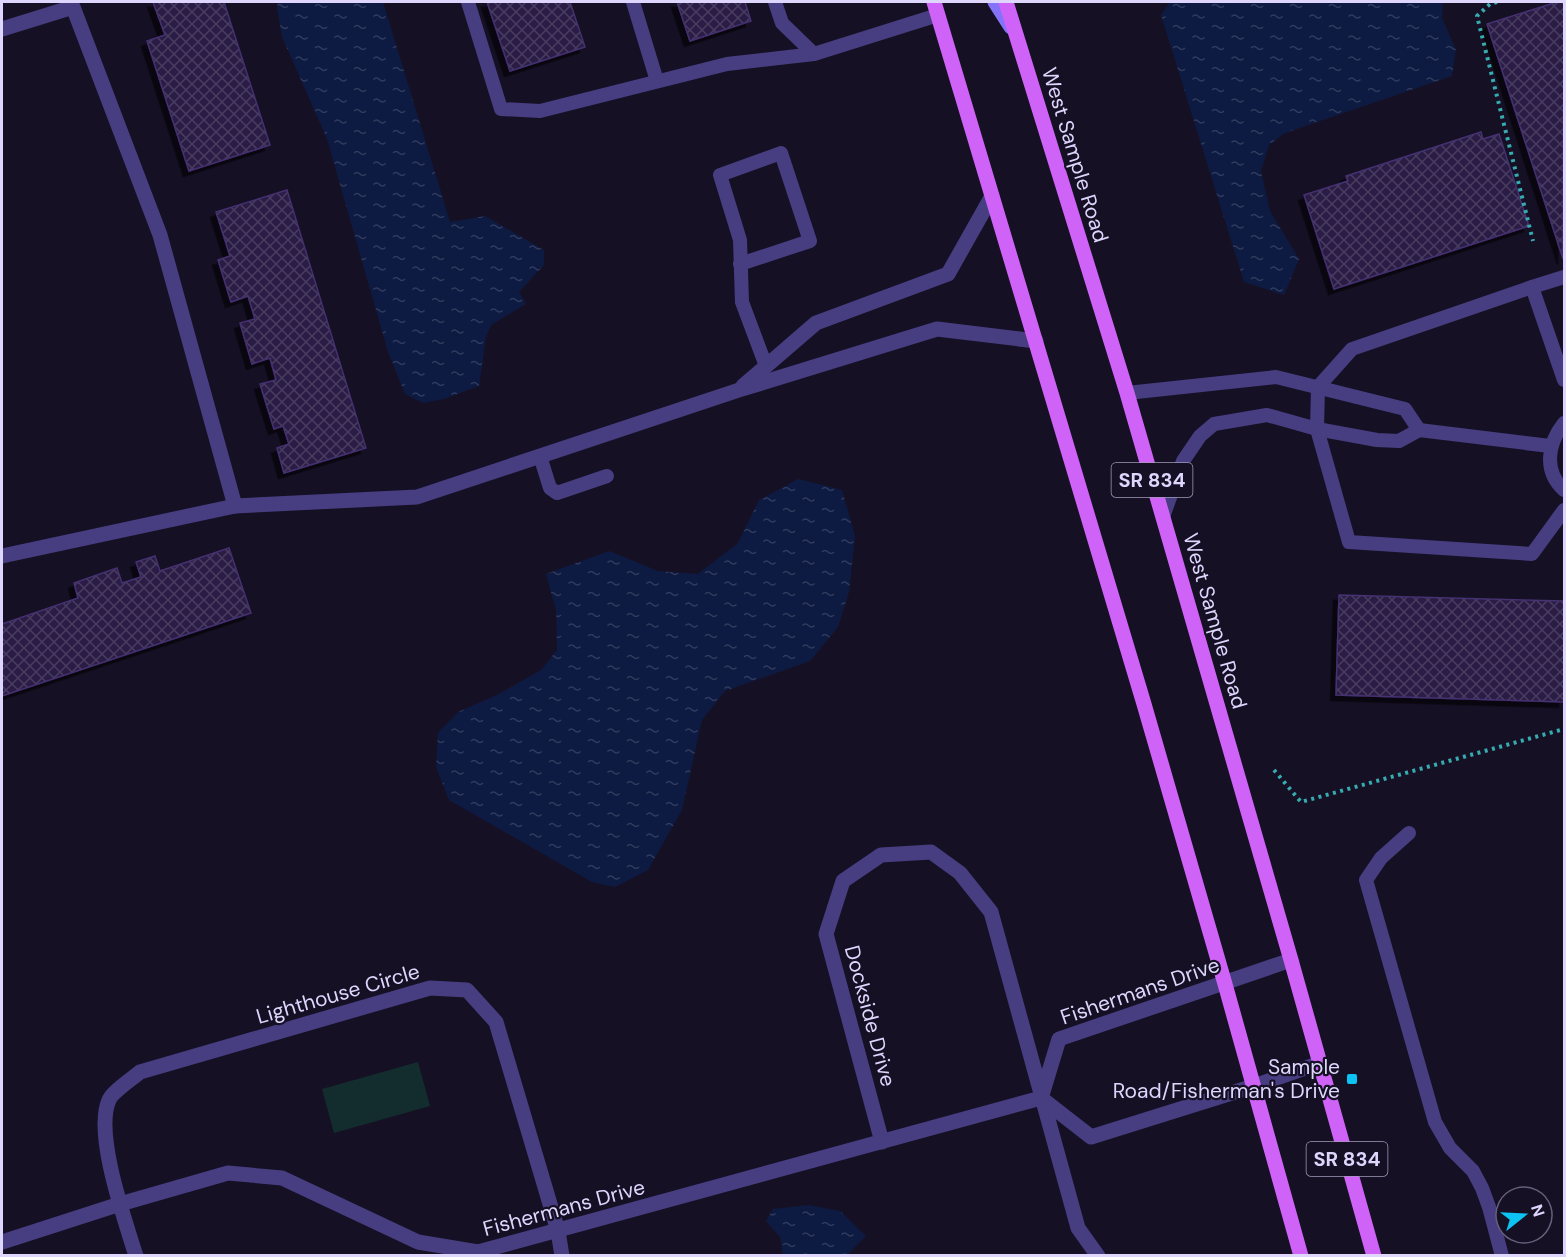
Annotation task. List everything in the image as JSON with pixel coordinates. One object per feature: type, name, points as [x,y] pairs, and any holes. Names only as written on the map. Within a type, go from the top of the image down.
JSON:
[{"type":"main road","name":"West Sample Road","points":[[1006,2],[1127,393],[1374,1256]]},
{"type":"main road","name":"SR 834","points":[[936,8],[1226,984],[1301,1256]]},
{"type":"street","points":[[995,2],[1016,35]]},
{"type":"street","points":[[2,29],[73,8],[160,235],[235,506]]},
{"type":"street","points":[[739,390],[816,323],[948,274],[992,196]]},
{"type":"street","points":[[2,556],[235,506],[417,497],[739,390],[937,329],[1036,341]]},
{"type":"street","name":"Dockside Drive","points":[[882,1142],[826,934],[843,881],[881,855],[931,852],[960,873],[990,912],[1078,1228],[1098,1256]]},
{"type":"street","name":"Fishermans Drive","points":[[2,1242],[120,1204],[228,1173],[282,1178],[418,1242],[478,1252],[1041,1098],[1059,1039],[1291,960]]},
{"type":"street","name":"Lighthouse Circle","points":[[136,1256],[120,1204],[104,1134],[109,1099],[140,1072],[430,988],[467,990],[496,1022],[558,1231],[562,1256]]},
{"type":"street","points":[[1041,1098],[1091,1137],[1254,1086],[1320,1062]]},
{"type":"lane","points":[[468,2],[501,109],[540,111],[727,64],[814,54],[936,8]]},
{"type":"lane","points":[[633,2],[657,81]]},
{"type":"lane","points":[[775,2],[782,23],[814,54]]},
{"type":"lane","points":[[740,264],[810,241],[781,153],[720,175],[741,240],[740,264],[742,302],[766,366]]},
{"type":"lane","points":[[1564,277],[1352,349],[1318,387],[1317,429],[1349,542],[1532,554],[1564,510]]},
{"type":"lane","points":[[1532,287],[1564,377]]},
{"type":"lane","points":[[1127,393],[1276,377],[1405,409],[1419,430]]},
{"type":"lane","points":[[1163,517],[1183,461],[1200,436],[1214,424],[1267,415],[1317,429],[1377,440],[1399,441],[1419,430],[1550,446]]},
{"type":"lane","points":[[1564,423],[1550,446],[1549,460],[1552,474],[1564,490]]},
{"type":"lane","points":[[540,456],[550,488],[557,493],[607,476]]},
{"type":"lane","points":[[1409,833],[1381,858],[1366,880],[1435,1122],[1450,1148],[1473,1171],[1482,1188],[1502,1256]]},
{"type":"path","points":[[1497,2],[1490,4],[1477,16],[1533,241]]},
{"type":"path","points":[[1274,770],[1301,802],[1564,729]]},
{"type":"green space","points":[[418,1062],[430,1106],[334,1133],[322,1089]]},
{"type":"water","points":[[278,2],[383,2],[450,222],[485,216],[544,250],[544,265],[519,292],[526,304],[491,325],[486,337],[479,386],[444,399],[423,403],[405,394],[388,352],[327,139],[282,37]]},
{"type":"water","points":[[1170,2],[1443,2],[1442,18],[1456,50],[1452,76],[1285,133],[1269,145],[1261,171],[1270,211],[1299,259],[1284,295],[1244,282],[1161,15]]},
{"type":"water","points":[[798,479],[842,490],[855,536],[849,592],[838,627],[810,661],[725,691],[702,720],[682,810],[648,870],[615,887],[592,882],[449,800],[436,767],[438,733],[458,712],[497,695],[541,670],[557,650],[556,610],[546,574],[609,551],[658,571],[698,574],[738,543],[759,500]]},
{"type":"water","points":[[809,1205],[840,1211],[866,1236],[847,1255],[783,1255],[780,1237],[766,1221],[773,1209]]},
{"type":"building","points":[[153,2],[224,2],[270,145],[189,171],[147,41],[165,35]]},
{"type":"building","points":[[487,2],[570,2],[585,47],[510,71]]},
{"type":"building","points":[[677,2],[745,2],[751,21],[690,41]]},
{"type":"building","points":[[1557,2],[1564,2],[1563,259],[1487,24]]},
{"type":"building","points":[[1481,132],[1483,139],[1499,134],[1529,226],[1334,289],[1304,195],[1348,181],[1346,176]]},
{"type":"building","points":[[287,190],[366,448],[284,473],[277,448],[289,444],[283,426],[274,429],[260,384],[276,380],[270,358],[252,364],[240,323],[255,319],[248,296],[231,302],[218,260],[230,256],[216,212]]},
{"type":"building","points":[[229,548],[251,613],[2,696],[2,624],[78,598],[74,583],[117,568],[122,583],[141,577],[136,562],[155,556],[160,571]]},
{"type":"building","points":[[1339,595],[1564,601],[1564,702],[1336,695]]},
{"type":"place","name":"Sample Road/Fisherman's Drive","points":[[1352,1079]]}]
